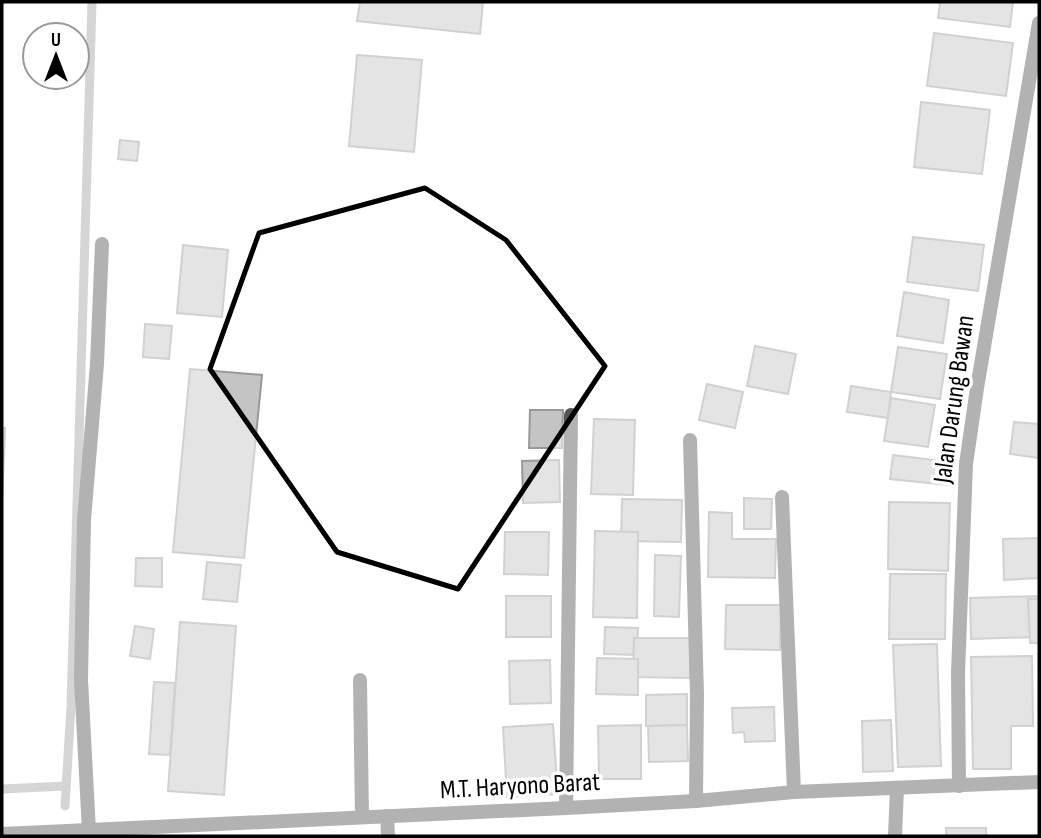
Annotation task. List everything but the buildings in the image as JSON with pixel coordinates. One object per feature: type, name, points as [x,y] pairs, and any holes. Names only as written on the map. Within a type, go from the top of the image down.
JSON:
[{"type":"street","name":"Jalan Darung Bawan","points":[[960,786],[958,673],[966,464],[1039,23]]},
{"type":"street","points":[[94,833],[81,680],[83,520],[97,364],[102,244]]},
{"type":"street","points":[[566,808],[571,415]]},
{"type":"street","points":[[690,440],[697,695],[696,801]]},
{"type":"street","points":[[782,497],[794,792]]},
{"type":"street","points":[[360,680],[362,817]]},
{"type":"street","name":"M.T. Haryono Barat","points":[[2,834],[94,833],[696,801],[794,792],[1039,782]]},
{"type":"street","points":[[895,836],[897,788]]},
{"type":"street","points":[[387,816],[388,836]]},
{"type":"highlighted area","points":[[425,188],[506,240],[605,366],[458,589],[337,552],[210,369],[259,233]]},
{"type":"waterway","points":[[65,806],[71,706],[92,2]]},
{"type":"waterway","points":[[2,789],[66,786]]}]
